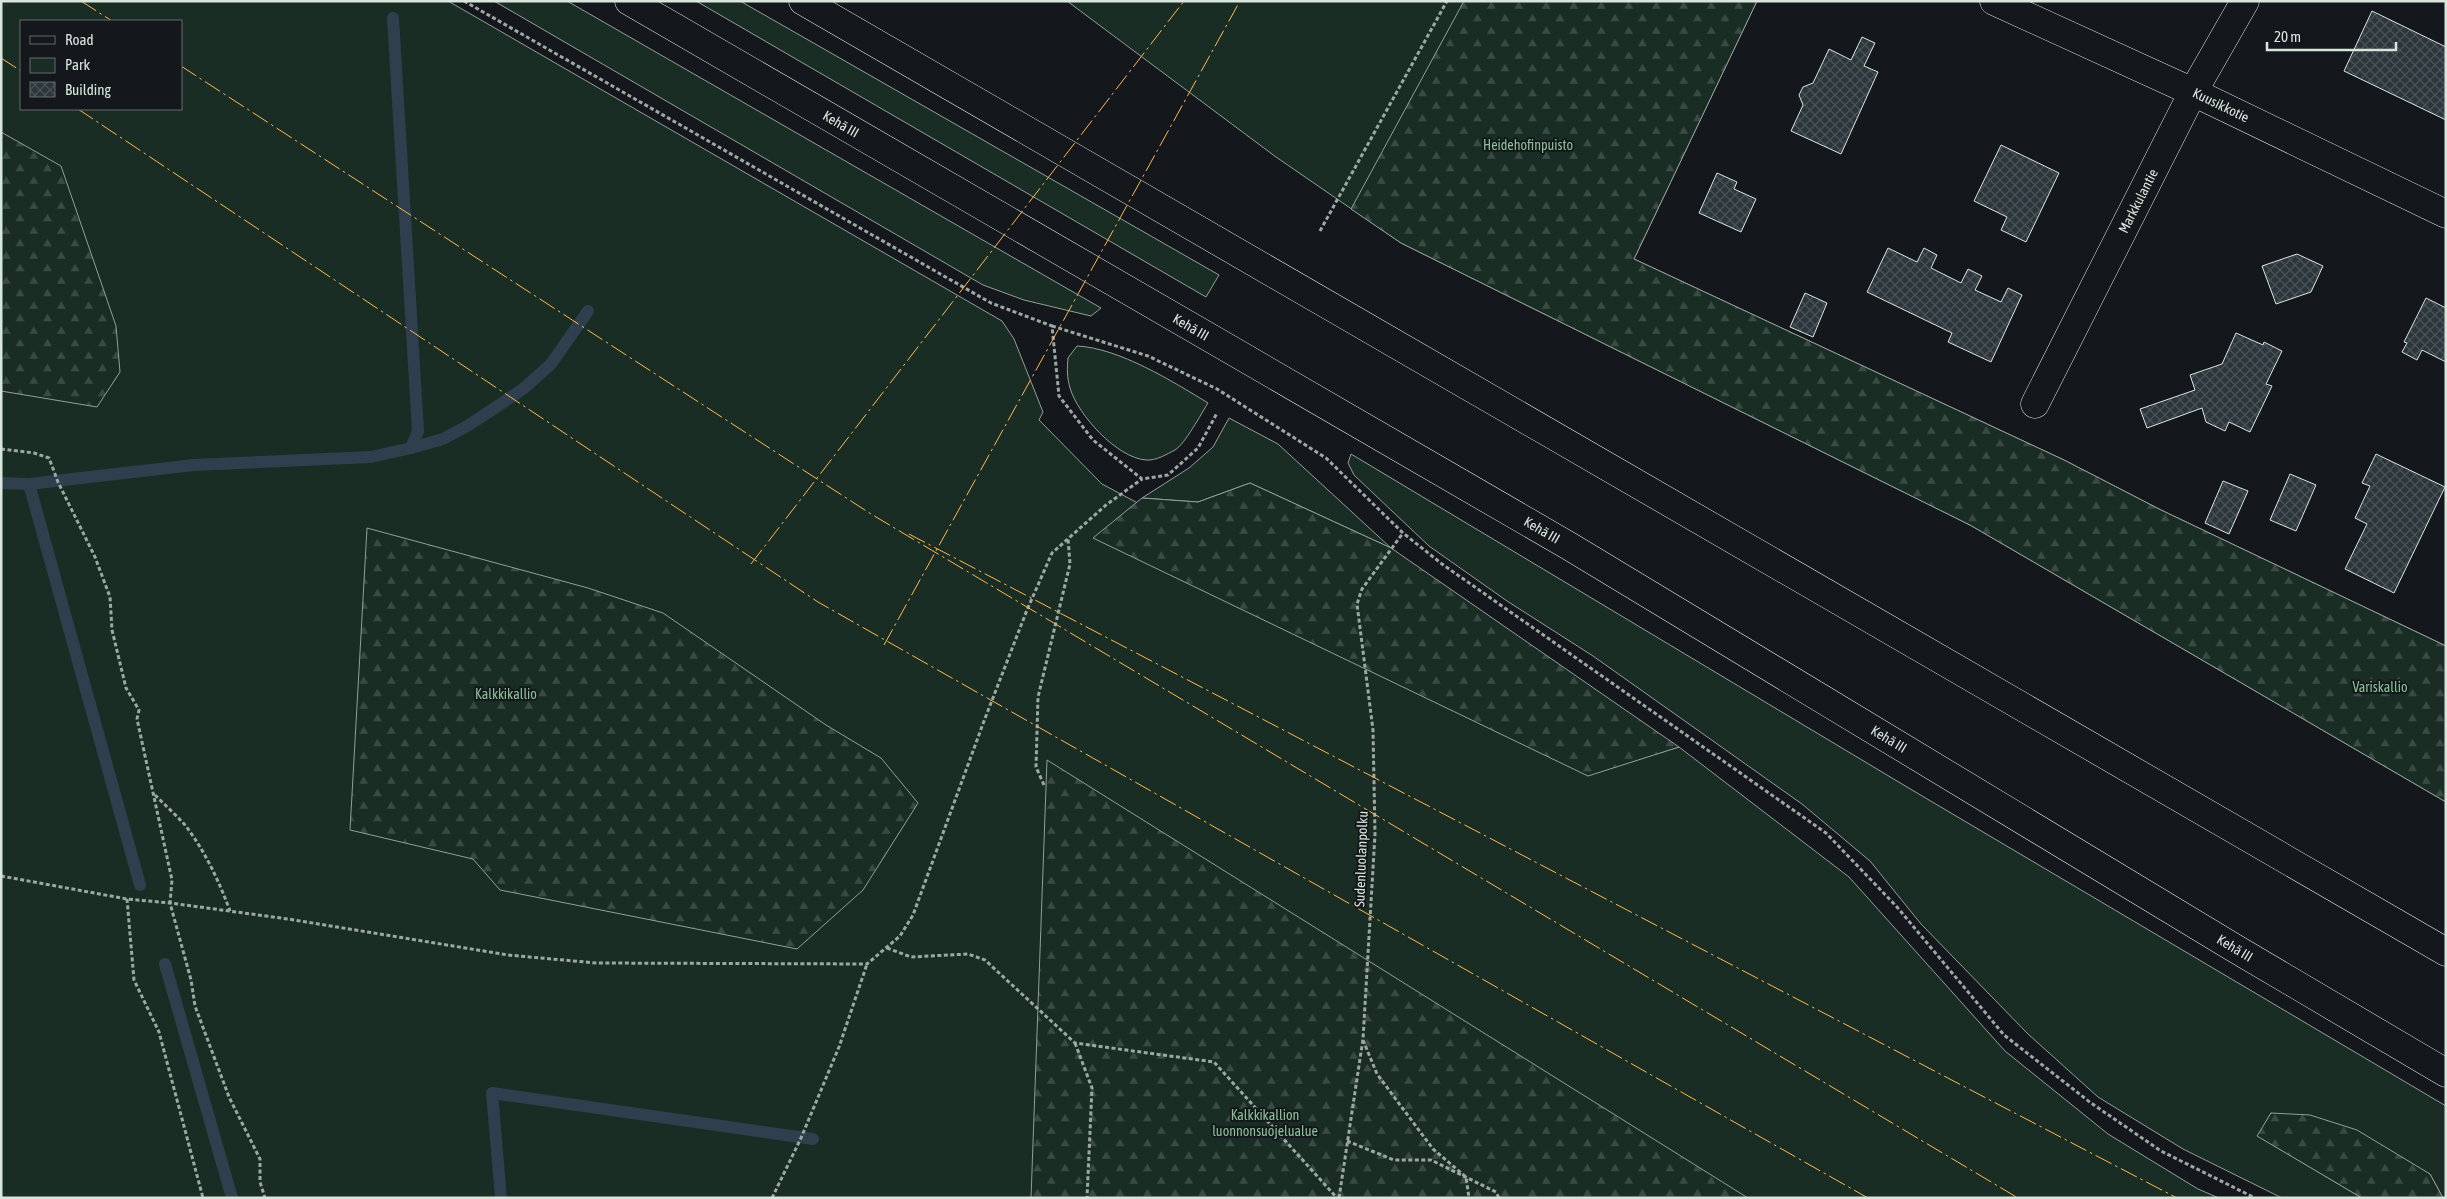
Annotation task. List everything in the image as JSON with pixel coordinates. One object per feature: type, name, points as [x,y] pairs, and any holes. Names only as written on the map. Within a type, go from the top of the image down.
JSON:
[{"type":"main road","name":"Kehä III","points":[[629,1],[1569,546],[2228,944],[2446,1073]]},
{"type":"main road","points":[[803,1],[2446,952]]},
{"type":"main road","name":"Kuusikkotie","points":[[1994,1],[2194,92],[2446,214]]},
{"type":"main road","name":"Markkulantie","points":[[2035,404],[2194,92],[2245,1]]},
{"type":"path","points":[[464,1],[991,303],[1052,326],[1148,356],[1217,389],[1326,458],[1403,534],[1450,570],[1826,833],[1897,907],[2004,1035],[2025,1052],[2091,1103],[2161,1151],[2254,1198]]},
{"type":"path","points":[[1320,231],[1446,1]]},
{"type":"path","points":[[1052,326],[1059,396],[1093,440],[1142,479]]},
{"type":"path","points":[[772,1198],[801,1138],[839,1047],[867,964],[900,936],[913,915],[1027,610],[1052,553],[1106,505],[1142,479],[1168,475],[1198,448],[1217,413]]},
{"type":"path","points":[[1,449],[34,453],[49,458],[58,482],[96,557],[110,597],[112,630],[126,688],[139,710],[137,719],[172,880],[170,903],[191,980],[196,1006],[229,1097],[260,1159],[260,1182],[265,1198]]},
{"type":"path","name":"Sudenluolanpolku","points":[[1338,1198],[1363,1039],[1375,834],[1373,730],[1357,604],[1362,589],[1403,534]]},
{"type":"path","points":[[1044,785],[1036,767],[1038,697],[1070,564],[1068,538]]},
{"type":"path","points":[[154,794],[185,825],[205,855],[219,882],[230,911]]},
{"type":"path","points":[[1,876],[127,900],[170,903],[230,911],[508,955],[596,964],[867,964]]},
{"type":"path","points":[[127,900],[134,980],[159,1032],[203,1198]]},
{"type":"path","points":[[886,948],[911,957],[968,954],[985,960],[1075,1043],[1092,1088],[1087,1198]]},
{"type":"path","points":[[1363,1039],[1377,1074],[1433,1150],[1466,1177],[1469,1198]]},
{"type":"path","points":[[1075,1043],[1214,1062],[1338,1198]]},
{"type":"path","points":[[1347,1141],[1394,1160],[1431,1160],[1496,1192],[1498,1198]]},
{"type":"green space","name":"Kalkkikallio","points":[[1,1],[448,1],[1002,321],[1014,339],[1043,412],[1039,420],[1102,484],[1626,763],[1679,747],[1849,877],[2005,1051],[2108,1134],[2198,1189],[2219,1198],[1,1198]]},
{"type":"green space","points":[[494,1],[567,1],[1101,308],[1091,316],[1024,300],[983,285]]},
{"type":"green space","points":[[696,1],[740,1],[1219,275],[1206,297]]},
{"type":"green space","name":"Heidehofinpuisto","points":[[1067,1],[1757,1],[1634,259],[2064,460],[2161,510],[2446,646],[2446,802],[1970,525],[1401,243],[1276,157]]},
{"type":"green space","name":"Heidehofinpuisto","points":[[1464,1],[1757,1],[1634,259],[2064,460],[2161,510],[2446,646],[2446,802],[1970,525],[1401,243],[1351,209]]},
{"type":"green space","points":[[1,132],[61,166],[116,326],[120,372],[97,407],[1,391]]},
{"type":"green space","points":[[1077,346],[1093,348],[1127,359],[1162,376],[1208,403],[1179,447],[1161,457],[1146,460],[1123,452],[1100,433],[1081,410],[1070,388],[1068,358]]},
{"type":"green space","points":[[1229,418],[1278,444],[1391,548],[1250,483],[1198,502],[1142,498],[1189,468],[1213,447]]},
{"type":"green space","points":[[1351,454],[1907,787],[2446,1106],[2446,1198],[2443,1198],[2430,1174],[2271,1113],[2258,1136],[2362,1198],[2282,1198],[2183,1149],[2098,1097],[2028,1034],[1921,924],[1870,861],[1802,804],[1593,656],[1507,601],[1429,546],[1354,475],[1348,463]]},
{"type":"green space","points":[[1250,483],[1391,548],[1679,747],[1588,776],[1093,538],[1142,498],[1198,502]]},
{"type":"green space","points":[[367,528],[588,588],[663,613],[826,725],[881,758],[918,803],[863,890],[797,949],[500,890],[473,859],[350,830]]},
{"type":"green space","name":"Kalkkikallion luonnonsuojelualue","points":[[1047,760],[1748,1198],[1031,1198]]},
{"type":"green space","points":[[2271,1113],[2310,1115],[2357,1130],[2430,1174],[2443,1198],[2362,1198],[2257,1136]]},
{"type":"building","points":[[2372,11],[2446,47],[2446,120],[2344,71]]},
{"type":"building","points":[[1862,37],[1875,43],[1864,66],[1878,72],[1841,154],[1791,131],[1803,105],[1799,95],[1803,87],[1813,83],[1829,49],[1851,60]]},
{"type":"building","points":[[2001,145],[2059,173],[2026,242],[2001,230],[2007,217],[1974,201]]},
{"type":"building","points":[[1717,173],[1737,182],[1734,189],[1756,199],[1741,232],[1699,213]]},
{"type":"building","points":[[1888,248],[1917,262],[1924,248],[1937,255],[1931,268],[1961,283],[1968,269],[1982,276],[1975,290],[2001,302],[2008,288],[2022,295],[1991,362],[1948,342],[1952,333],[1867,292]]},
{"type":"building","points":[[2297,254],[2323,266],[2311,292],[2276,304],[2262,266]]},
{"type":"building","points":[[1805,293],[1827,303],[1813,337],[1790,327]]},
{"type":"building","points":[[2426,298],[2446,308],[2446,362],[2422,350],[2417,360],[2402,352],[2407,343],[2404,342]]},
{"type":"building","points":[[2236,333],[2263,345],[2264,342],[2282,351],[2266,384],[2272,386],[2250,432],[2229,422],[2225,431],[2206,422],[2202,408],[2147,428],[2140,409],[2195,390],[2190,375],[2222,364]]},
{"type":"building","points":[[2376,454],[2445,487],[2394,593],[2345,569],[2367,524],[2355,518],[2370,486],[2362,483]]},
{"type":"building","points":[[2290,474],[2316,485],[2296,531],[2270,520]]},
{"type":"building","points":[[2223,481],[2248,491],[2229,534],[2205,523]]},
{"type":"waterway","points":[[1,483],[29,484],[194,465],[371,457],[411,448],[418,431],[393,18]]},
{"type":"waterway","points":[[411,448],[443,439],[469,425],[523,389],[551,364],[588,311]]},
{"type":"waterway","points":[[29,484],[140,885]]},
{"type":"waterway","points":[[165,964],[232,1198]]},
{"type":"waterway","points":[[501,1198],[492,1093],[813,1139]]},
{"type":"power","points":[[81,1],[110,20]]},
{"type":"power","points":[[751,564],[1184,1]]},
{"type":"power","points":[[884,645],[1240,1]]},
{"type":"power","points":[[1,58],[20,70]]},
{"type":"power","points":[[182,67],[871,514],[2018,1198]]},
{"type":"power","points":[[80,110],[818,602],[1868,1198]]},
{"type":"power","points":[[909,534],[2177,1198]]},
{"type":"park label","name":"Variskallio","points":[[2380,687]]}]
